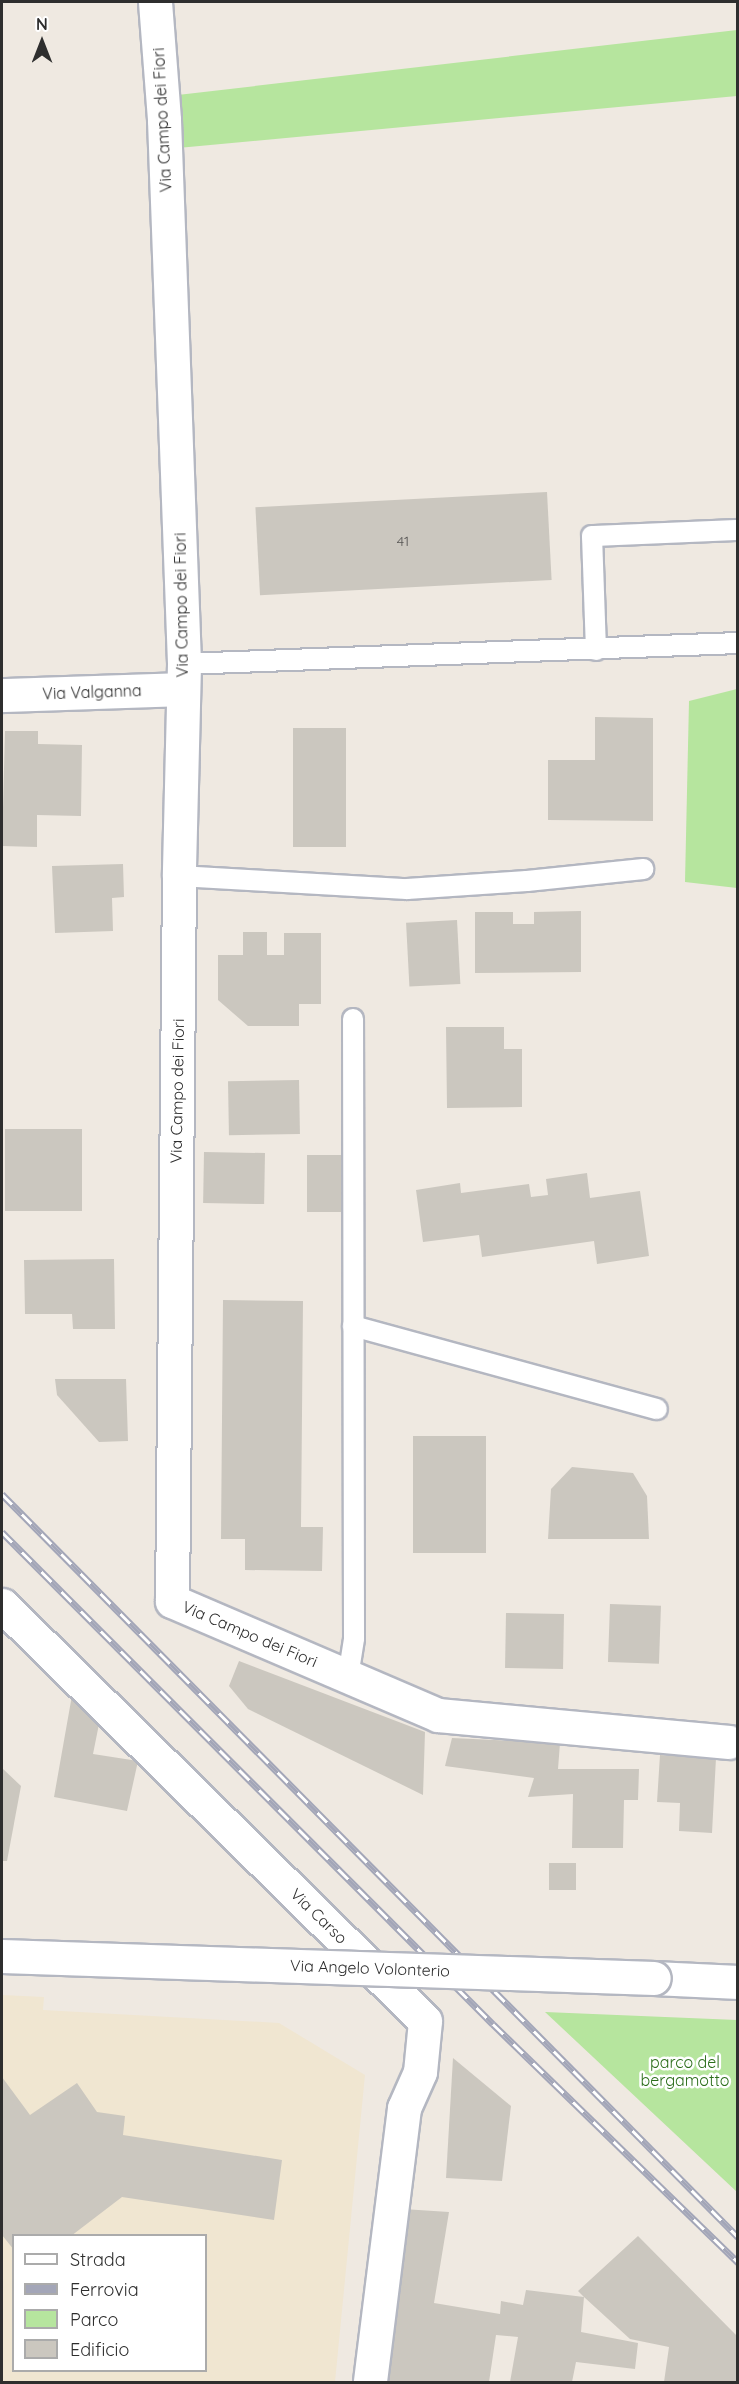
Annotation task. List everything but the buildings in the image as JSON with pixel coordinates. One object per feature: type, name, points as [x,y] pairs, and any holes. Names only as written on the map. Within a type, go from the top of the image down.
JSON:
[{"type":"street","name":"Via Campo dei Fiori","points":[[155,2],[164,120],[183,677],[172,1601],[438,1715],[729,1742]]},
{"type":"street","name":"Via Valganna","points":[[2,694],[183,677]]},
{"type":"street","name":"Via Carso","points":[[2,1605],[425,2021],[420,2072],[404,2108],[370,2382]]},
{"type":"street","name":"Via Angelo Volonterio","points":[[2,1956],[738,1982]]},
{"type":"lane","points":[[596,650],[592,536],[738,530]]},
{"type":"lane","points":[[183,677],[738,643]]},
{"type":"lane","points":[[179,876],[407,889],[527,881],[643,869]]},
{"type":"lane","points":[[348,1677],[354,1638],[353,1019]]},
{"type":"lane","points":[[353,1326],[657,1409]]},
{"type":"shaded area","points":[[2,1995],[44,1997],[43,2010],[279,2023],[365,2075],[335,2382],[2,2382]]},
{"type":"green space","points":[[737,30],[737,96],[178,148],[169,96]]},
{"type":"green space","points":[[737,689],[737,888],[685,882],[689,701]]},
{"type":"green space","name":"parco del bergamotto","points":[[545,2012],[737,2020],[737,2192]]},
{"type":"railway","points":[[2,1494],[738,2237]]},
{"type":"railway","points":[[2,1532],[493,2024],[738,2262]]}]
